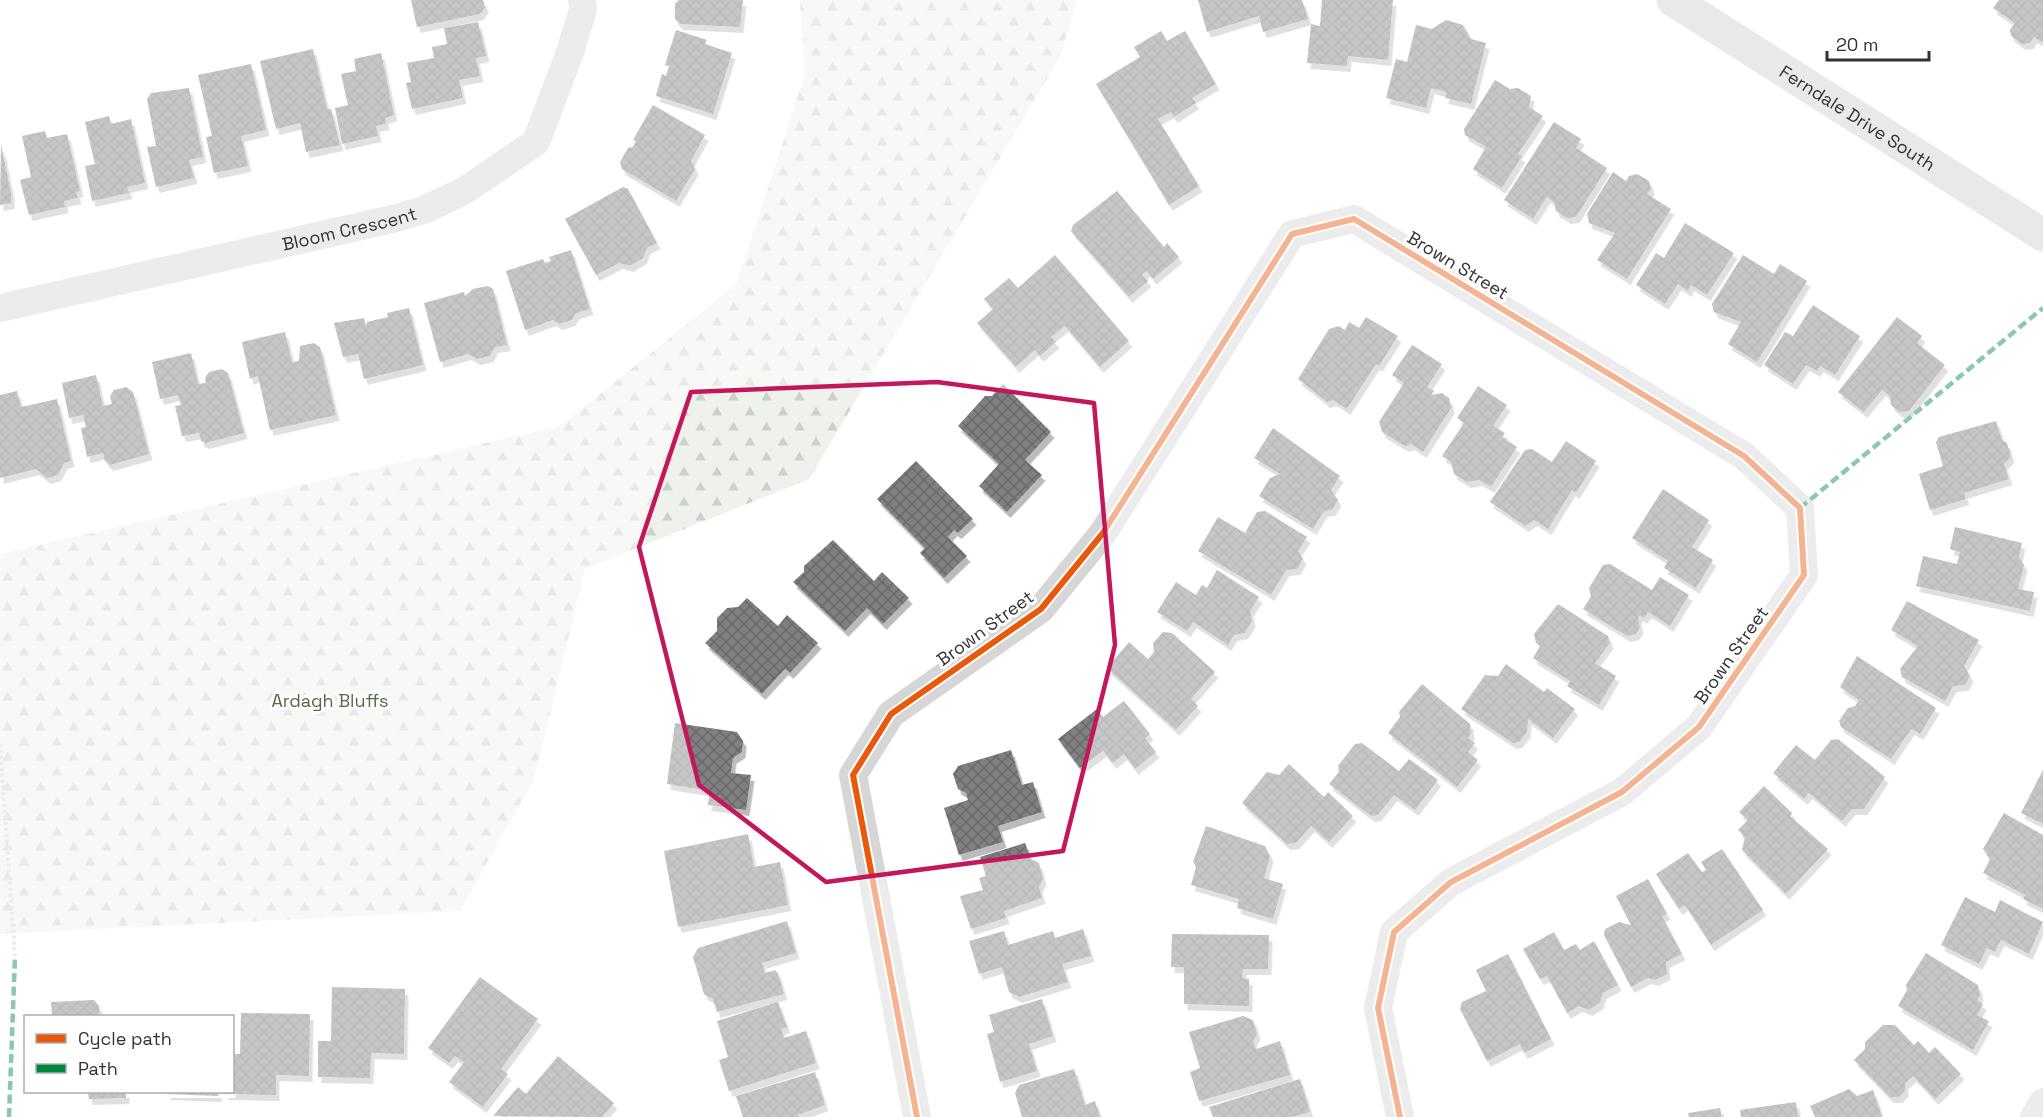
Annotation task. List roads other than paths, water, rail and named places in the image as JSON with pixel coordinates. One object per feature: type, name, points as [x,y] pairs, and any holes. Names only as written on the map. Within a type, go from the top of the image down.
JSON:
[{"type":"main road","name":"Ferndale Drive South","points":[[1673,0],[2043,236]]},
{"type":"street","name":"Bloom Crescent","points":[[0,308],[397,218],[449,199],[536,142],[569,55],[583,10],[582,0]]},
{"type":"street","name":"Brown Street","points":[[917,1117],[854,775],[891,714],[1041,609],[1103,533],[1292,234],[1354,219],[1744,456],[1800,508],[1804,575],[1699,727],[1622,792],[1451,882],[1394,932],[1378,1008],[1400,1117]]},
{"type":"street","points":[[2034,1117],[2043,1102]]},
{"type":"park label","name":"Ardagh Bluffs","points":[[330,700]]}]
